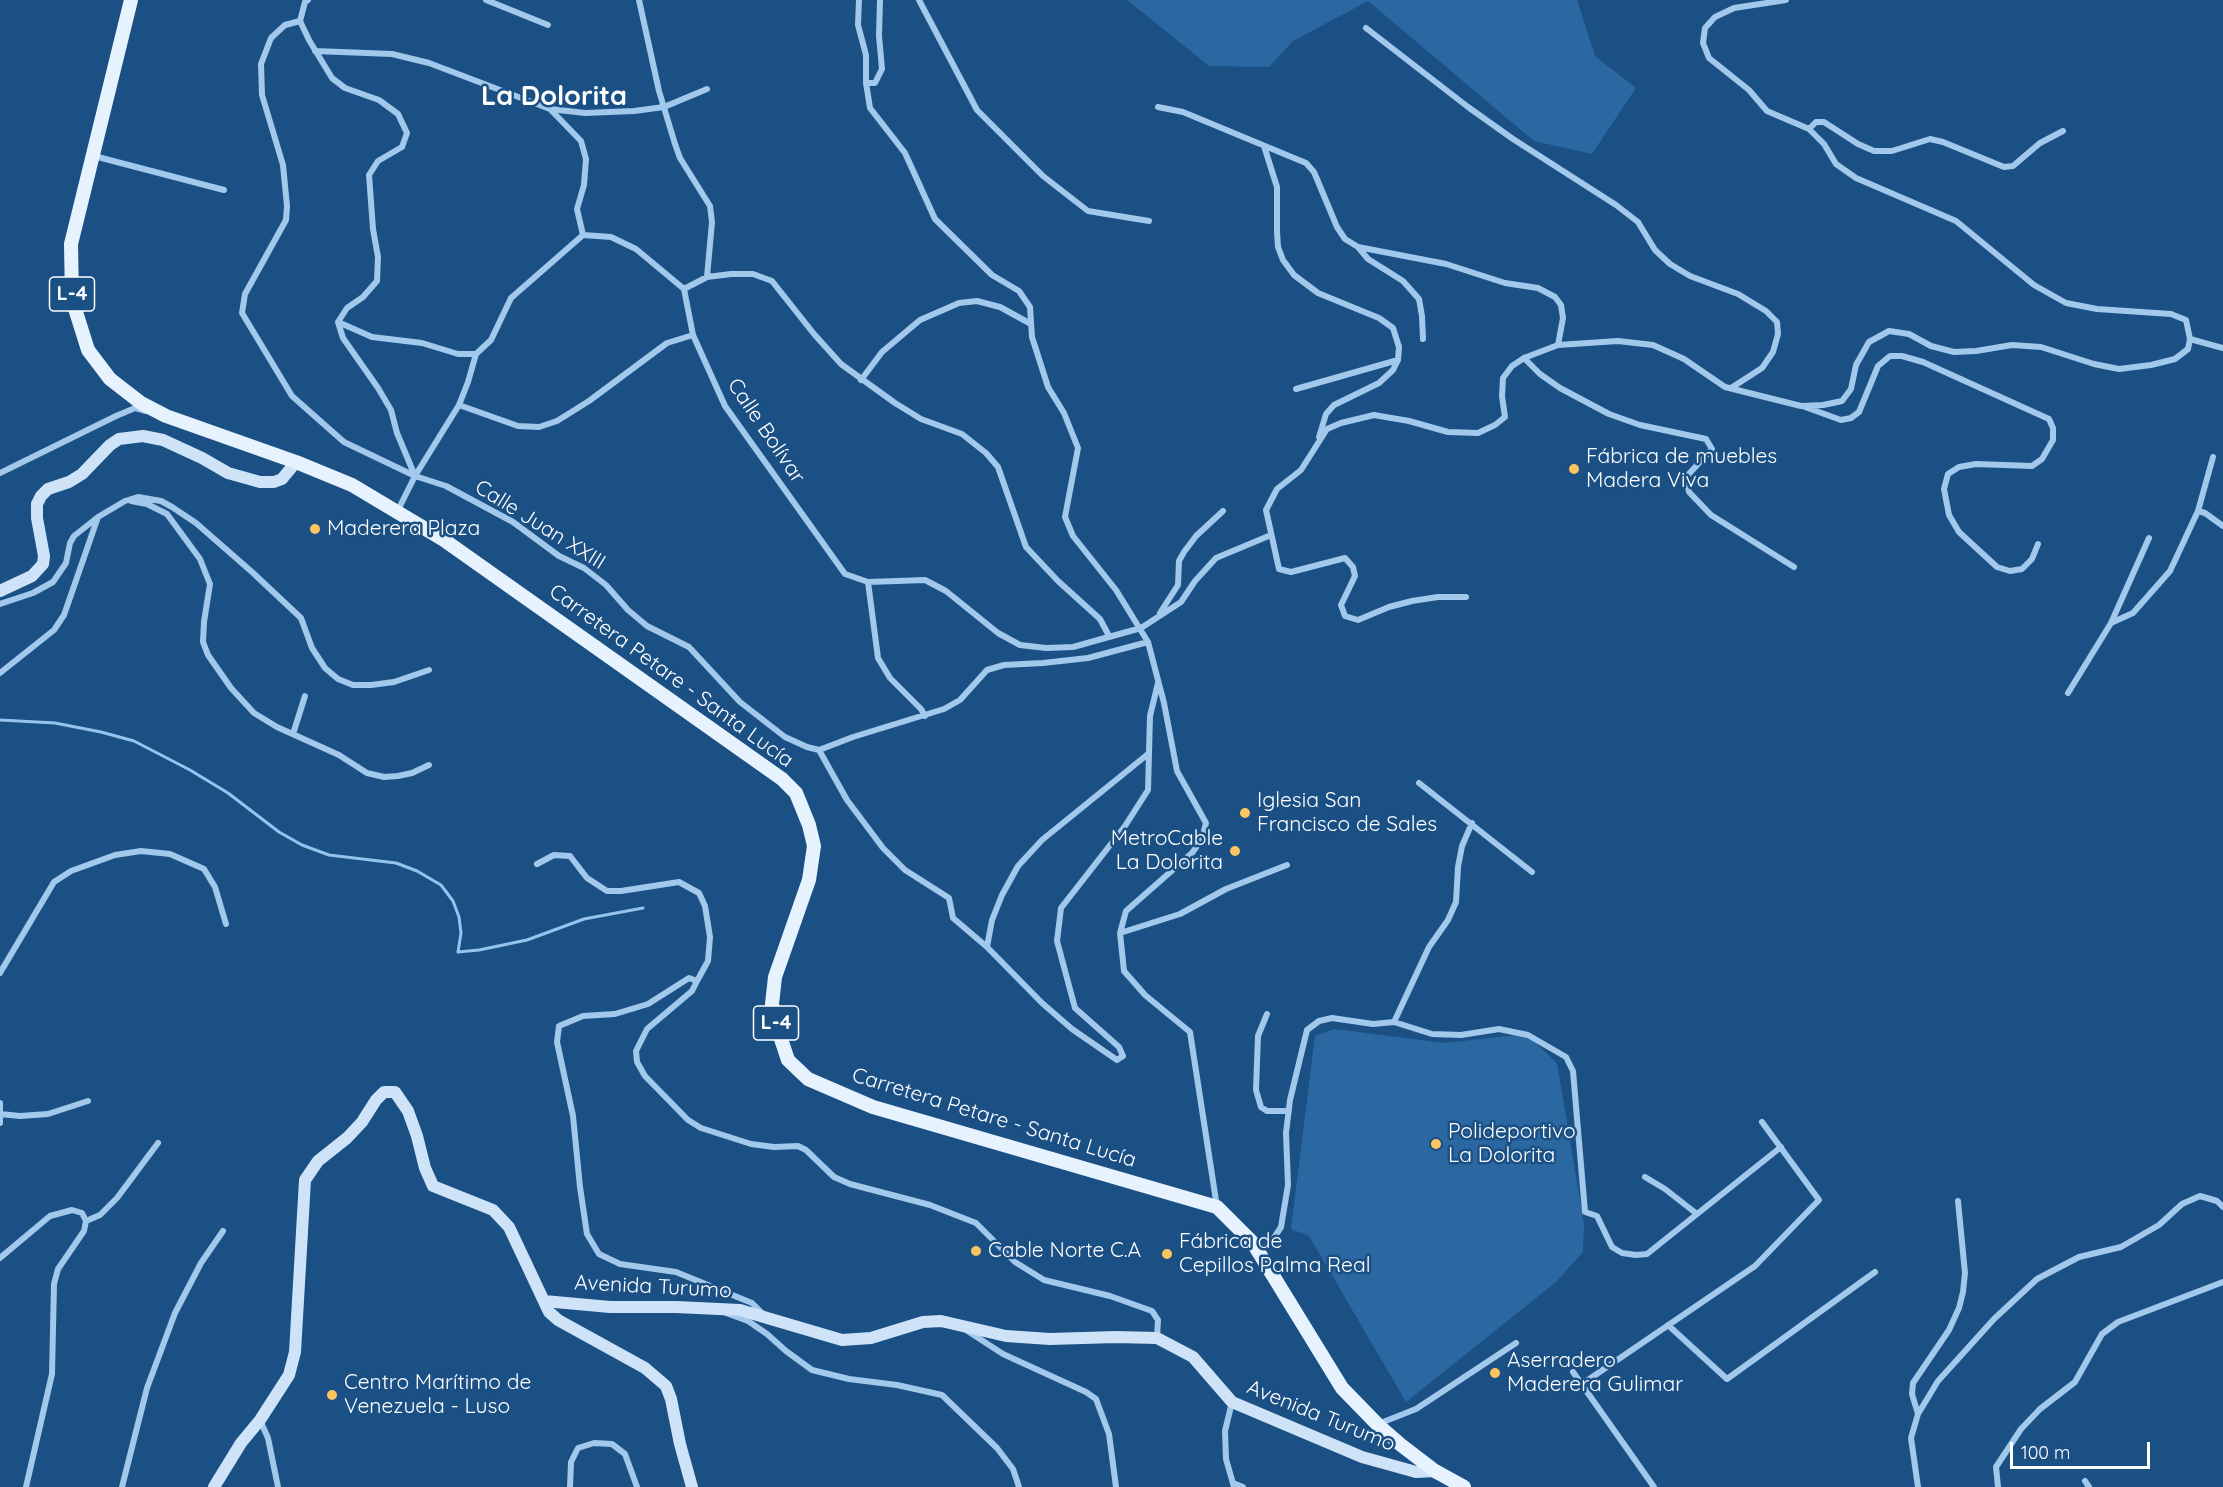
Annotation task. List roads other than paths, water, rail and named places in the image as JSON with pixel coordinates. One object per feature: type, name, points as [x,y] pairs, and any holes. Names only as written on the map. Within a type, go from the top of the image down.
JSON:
[{"type":"main road","name":"Carretera Petare - Santa Lucía","points":[[131,0],[71,244],[72,299],[88,350],[110,379],[141,403],[166,416],[296,462],[352,485],[444,540],[782,779],[796,794],[814,846],[810,880],[775,977],[772,1004],[788,1060],[808,1079],[873,1107],[1217,1207],[1253,1243],[1342,1388],[1378,1425],[1435,1472],[1464,1487]]},
{"type":"street","points":[[308,0],[305,2],[300,21],[332,78],[345,88],[378,100],[392,109],[398,114],[407,133],[402,147],[378,161],[369,175],[373,229],[378,258],[377,281],[363,297],[347,308],[338,322]]},
{"type":"street","points":[[486,0],[499,3],[548,26]]},
{"type":"street","points":[[639,0],[664,107],[680,158],[710,206],[712,222],[707,277]]},
{"type":"street","points":[[859,0],[858,25],[866,55],[866,83],[870,108],[905,153],[935,219],[992,275],[1019,291],[1030,307],[1032,337],[1048,387],[1064,413],[1078,447],[1065,517],[1073,536],[1116,590],[1148,642],[1177,771],[1206,823],[1202,839],[1192,854],[1125,910],[1120,933],[1124,971],[1145,995],[1190,1032],[1217,1207]]},
{"type":"street","points":[[866,83],[875,83],[882,69],[880,0]]},
{"type":"street","points":[[919,0],[977,110],[1042,176],[1088,211],[1149,220]]},
{"type":"street","points":[[1786,0],[1734,8],[1715,17],[1705,28],[1703,43],[1709,58],[1749,90],[1767,111],[1809,129],[1824,144],[1836,164],[1856,178],[1956,221],[2034,285],[2066,303],[2097,309],[2172,314],[2186,320],[2190,339],[2188,349],[2175,359],[2119,369],[2094,364],[2041,347],[2012,345],[1954,352],[1931,346],[1910,334],[1889,331],[1869,342],[1856,365],[1851,389],[1842,401],[1801,406]]},
{"type":"street","name":"Calle Juan XXIII","points":[[300,21],[285,25],[271,38],[261,64],[262,95],[283,165],[287,213],[286,220],[245,294],[242,313],[292,396],[344,442],[415,476],[446,486],[513,522],[560,556],[584,568],[606,585],[628,610],[647,626],[689,646],[740,702],[785,737],[819,750]]},
{"type":"street","points":[[1366,28],[1477,114],[1616,205],[1638,222],[1655,250],[1670,264],[1690,276],[1738,294],[1766,311],[1777,322],[1778,334],[1773,352],[1762,368],[1731,388]]},
{"type":"street","points":[[315,51],[392,54],[429,63],[550,109],[585,113],[664,107],[707,89]]},
{"type":"street","points":[[1158,107],[1183,112],[1306,163],[1314,172],[1337,226],[1345,239],[1358,247],[1368,259],[1403,281],[1419,299],[1423,339]]},
{"type":"street","points":[[550,109],[581,141],[586,159],[584,184],[577,209],[583,235]]},
{"type":"street","points":[[1809,129],[1816,122],[1824,122],[1858,144],[1874,151],[1892,151],[1930,139],[2004,167],[2013,166],[2040,143],[2063,130]]},
{"type":"street","points":[[1264,146],[1277,188],[1278,247],[1283,261],[1294,275],[1318,293],[1379,318],[1394,328],[1399,347],[1398,360],[1393,370],[1379,383],[1335,405],[1326,414],[1321,425],[1319,441]]},
{"type":"street","points":[[92,156],[224,190]]},
{"type":"street","points":[[397,512],[415,476],[459,405],[476,354],[491,340],[511,298],[583,235],[611,237],[636,249],[684,289],[707,277],[753,274],[772,281],[841,364],[861,380],[921,418],[962,434],[986,453],[998,467],[1026,547],[1058,581],[1100,619],[1109,636]]},
{"type":"street","points":[[1358,247],[1446,264],[1505,283],[1538,288],[1555,297],[1561,305],[1563,318],[1558,345]]},
{"type":"street","name":"Calle Bolívar","points":[[684,289],[693,335],[725,406],[845,574],[868,582],[926,580],[946,591],[998,633],[1020,645],[1046,648],[1073,647],[1141,628]]},
{"type":"street","points":[[861,380],[882,352],[920,320],[959,303],[977,301],[985,303],[1031,324]]},
{"type":"street","points":[[338,322],[343,338],[391,410],[397,433],[415,476]]},
{"type":"street","points":[[338,322],[372,337],[422,344],[458,354],[476,354]]},
{"type":"street","points":[[459,405],[518,426],[539,427],[557,421],[589,401],[666,343],[693,335]]},
{"type":"street","points":[[2190,339],[2223,348]]},
{"type":"street","points":[[1466,597],[1438,597],[1412,601],[1358,620],[1345,616],[1341,605],[1355,576],[1353,567],[1345,558],[1291,572],[1279,569],[1266,510],[1277,489],[1301,470],[1327,429],[1341,423],[1374,416],[1409,421],[1448,432],[1478,432],[1495,425],[1505,417],[1502,396],[1503,378],[1512,366],[1524,358],[1558,345],[1618,341],[1653,345],[1684,359],[1725,387],[1801,406],[1841,420],[1851,418],[1859,412],[1878,366],[1890,356],[1902,356],[1923,362],[2049,419],[2053,428],[2053,440],[2042,459],[2032,466],[1976,464],[1959,467],[1948,474],[1944,489],[1949,515],[1959,532],[1997,567],[2010,571],[2022,569],[2032,559],[2038,544]]},
{"type":"street","points":[[1524,358],[1540,374],[1560,388],[1609,414],[1640,425],[1706,439],[1712,449],[1686,477],[1689,492],[1711,515],[1794,567]]},
{"type":"street","points":[[1296,389],[1398,360]]},
{"type":"street","points":[[0,473],[135,408],[166,416]]},
{"type":"street","points":[[0,591],[32,576],[43,564],[44,556],[36,518],[37,504],[41,496],[48,489],[69,482],[82,474],[110,445],[119,439],[143,436],[163,440],[228,473],[260,482],[274,482],[282,478],[296,462]]},
{"type":"street","points":[[2112,623],[2133,613],[2170,571],[2198,511],[2213,457]]},
{"type":"street","points":[[0,604],[33,593],[53,582],[63,568],[74,536],[98,517],[125,501],[138,497],[161,501],[196,523],[301,618],[312,648],[325,668],[338,679],[353,685],[371,685],[394,682],[429,670]]},
{"type":"street","points":[[125,501],[147,504],[162,510],[186,536],[200,559],[210,584],[203,642],[208,655],[231,688],[254,713],[263,720],[339,755],[361,770],[375,775],[405,775],[429,765]]},
{"type":"street","points":[[1158,616],[1178,585],[1179,561],[1184,552],[1196,536],[1223,511]]},
{"type":"street","points":[[2198,511],[2205,513],[2223,526]]},
{"type":"street","points":[[0,673],[54,630],[64,615],[98,517]]},
{"type":"street","points":[[1141,628],[1181,602],[1195,581],[1216,558],[1271,535]]},
{"type":"street","points":[[2068,693],[2112,623],[2149,538]]},
{"type":"street","points":[[868,582],[878,658],[890,678],[921,709],[925,716]]},
{"type":"street","points":[[1148,642],[1088,658],[1004,665],[987,670],[960,700],[925,716],[853,737],[819,750],[847,800],[883,848],[905,870],[949,898],[953,918],[987,947],[1042,1003],[1071,1029],[1117,1060],[1123,1056],[1119,1047],[1098,1031],[1075,1008],[1057,941],[1061,908],[1125,826],[1148,790],[1150,716],[1158,680]]},
{"type":"street","points":[[293,734],[305,696]]},
{"type":"street","points":[[987,947],[992,920],[1002,895],[1018,866],[1042,840],[1148,754]]},
{"type":"street","points":[[1419,783],[1532,872]]},
{"type":"street","points":[[1394,1022],[1429,947],[1448,920],[1456,902],[1462,846],[1472,823]]},
{"type":"street","points":[[0,973],[54,882],[70,871],[115,855],[141,851],[170,854],[204,869],[215,887],[226,924]]},
{"type":"street","points":[[537,864],[554,855],[570,856],[587,878],[607,891],[679,882],[699,892],[705,906],[710,937],[708,961],[692,991],[648,1029],[636,1052],[637,1062],[645,1076],[688,1120],[719,1135],[751,1144],[774,1147],[798,1146],[806,1150],[834,1177],[850,1184],[930,1205],[976,1224],[1015,1262],[1044,1280],[1110,1296],[1152,1311],[1158,1320],[1156,1338]]},
{"type":"street","points":[[1120,933],[1180,914],[1226,889],[1287,865]]},
{"type":"street","points":[[697,981],[689,978],[648,1004],[615,1014],[583,1016],[559,1026],[557,1042],[573,1116],[579,1187],[587,1234],[599,1254],[620,1264],[676,1272],[752,1303],[767,1319]]},
{"type":"street","points":[[1267,1014],[1258,1036],[1256,1090],[1261,1107],[1267,1111],[1289,1112]]},
{"type":"street","points":[[1258,1251],[1270,1244],[1281,1227],[1288,1185],[1286,1133],[1307,1030],[1319,1021],[1332,1018],[1373,1024],[1394,1022],[1432,1034],[1461,1035],[1499,1029],[1528,1035],[1566,1058],[1573,1071],[1585,1212],[1597,1216],[1612,1247],[1622,1253],[1647,1254],[1781,1147]]},
{"type":"street","name":"Avenida Turumo","points":[[260,1420],[289,1375],[295,1352],[305,1180],[318,1161],[347,1138],[362,1122],[384,1092],[395,1092],[408,1112],[425,1168],[433,1186],[492,1210],[508,1227],[544,1301],[610,1307],[740,1310],[842,1340],[872,1338],[923,1322],[941,1321],[1006,1336],[1050,1339],[1156,1338],[1193,1357],[1232,1402],[1362,1456],[1406,1470],[1435,1472]]},
{"type":"street","points":[[1,1114],[20,1116],[48,1114],[88,1101]]},
{"type":"street","points":[[0,1103],[0,1123]]},
{"type":"street","points":[[1582,1384],[1755,1266],[1819,1200],[1762,1122]]},
{"type":"street","points":[[86,1221],[100,1215],[117,1198],[158,1143]]},
{"type":"street","points":[[1645,1177],[1665,1189],[1697,1214]]},
{"type":"street","points":[[1918,1487],[1911,1438],[1918,1414],[1938,1381],[1994,1319],[2037,1279],[2079,1257],[2121,1247],[2159,1225],[2182,1204],[2200,1196],[2217,1201],[2223,1207]]},
{"type":"street","points":[[1918,1414],[1912,1395],[1913,1383],[1949,1330],[1963,1292],[1965,1273],[1958,1202]]},
{"type":"street","points":[[0,1258],[50,1216],[72,1210],[82,1213],[86,1221],[84,1231],[58,1269],[54,1284],[52,1374],[26,1487]]},
{"type":"street","points":[[122,1487],[147,1388],[175,1313],[201,1263],[223,1231]]},
{"type":"street","points":[[1668,1325],[1727,1379],[1875,1272]]},
{"type":"street","points":[[1998,1487],[1996,1467],[2021,1429],[2053,1398],[2075,1382],[2102,1334],[2118,1322],[2223,1282]]},
{"type":"street","points":[[544,1301],[549,1312],[558,1320],[645,1368],[666,1386],[692,1487]]},
{"type":"street","points":[[711,1308],[748,1321],[812,1370],[849,1379],[897,1385],[942,1395],[997,1448],[1013,1469],[1019,1487]]},
{"type":"street","points":[[961,1326],[1003,1354],[1086,1392],[1095,1399],[1109,1434],[1116,1487]]},
{"type":"street","points":[[1378,1425],[1416,1409],[1516,1343]]},
{"type":"street","points":[[1573,1371],[1654,1487]]},
{"type":"street","points":[[1232,1402],[1225,1431],[1226,1459],[1234,1485],[1244,1487]]},
{"type":"street","points":[[214,1487],[242,1443],[260,1420],[268,1438],[278,1487]]},
{"type":"street","points":[[570,1487],[571,1462],[579,1448],[594,1443],[612,1444],[625,1455],[637,1487]]},
{"type":"waterway","points":[[0,720],[55,723],[134,741],[228,793],[279,832],[302,845],[329,855],[396,863],[417,871],[441,885],[453,901],[459,917],[461,933],[458,952],[527,940],[584,919],[643,908]]},
{"type":"place","name":"Fábrica de muebles Madera Viva","points":[[1574,469]]},
{"type":"place","name":"Maderera Plaza","points":[[315,529]]},
{"type":"place","name":"Iglesia San Francisco de Sales","points":[[1245,813]]},
{"type":"place","name":"MetroCable La Dolorita","points":[[1235,851]]},
{"type":"place","name":"Polideportivo La Dolorita","points":[[1436,1144]]},
{"type":"place","name":"Cable Norte C.A","points":[[976,1251]]},
{"type":"place","name":"Fábrica de Cepillos Palma Real","points":[[1167,1254]]},
{"type":"place","name":"Aserradero Maderera Gulimar","points":[[1495,1373]]},
{"type":"place","name":"Centro Marítimo de Venezuela - Luso","points":[[332,1395]]},
{"type":"district","name":"La Dolorita","points":[[554,97]]}]
